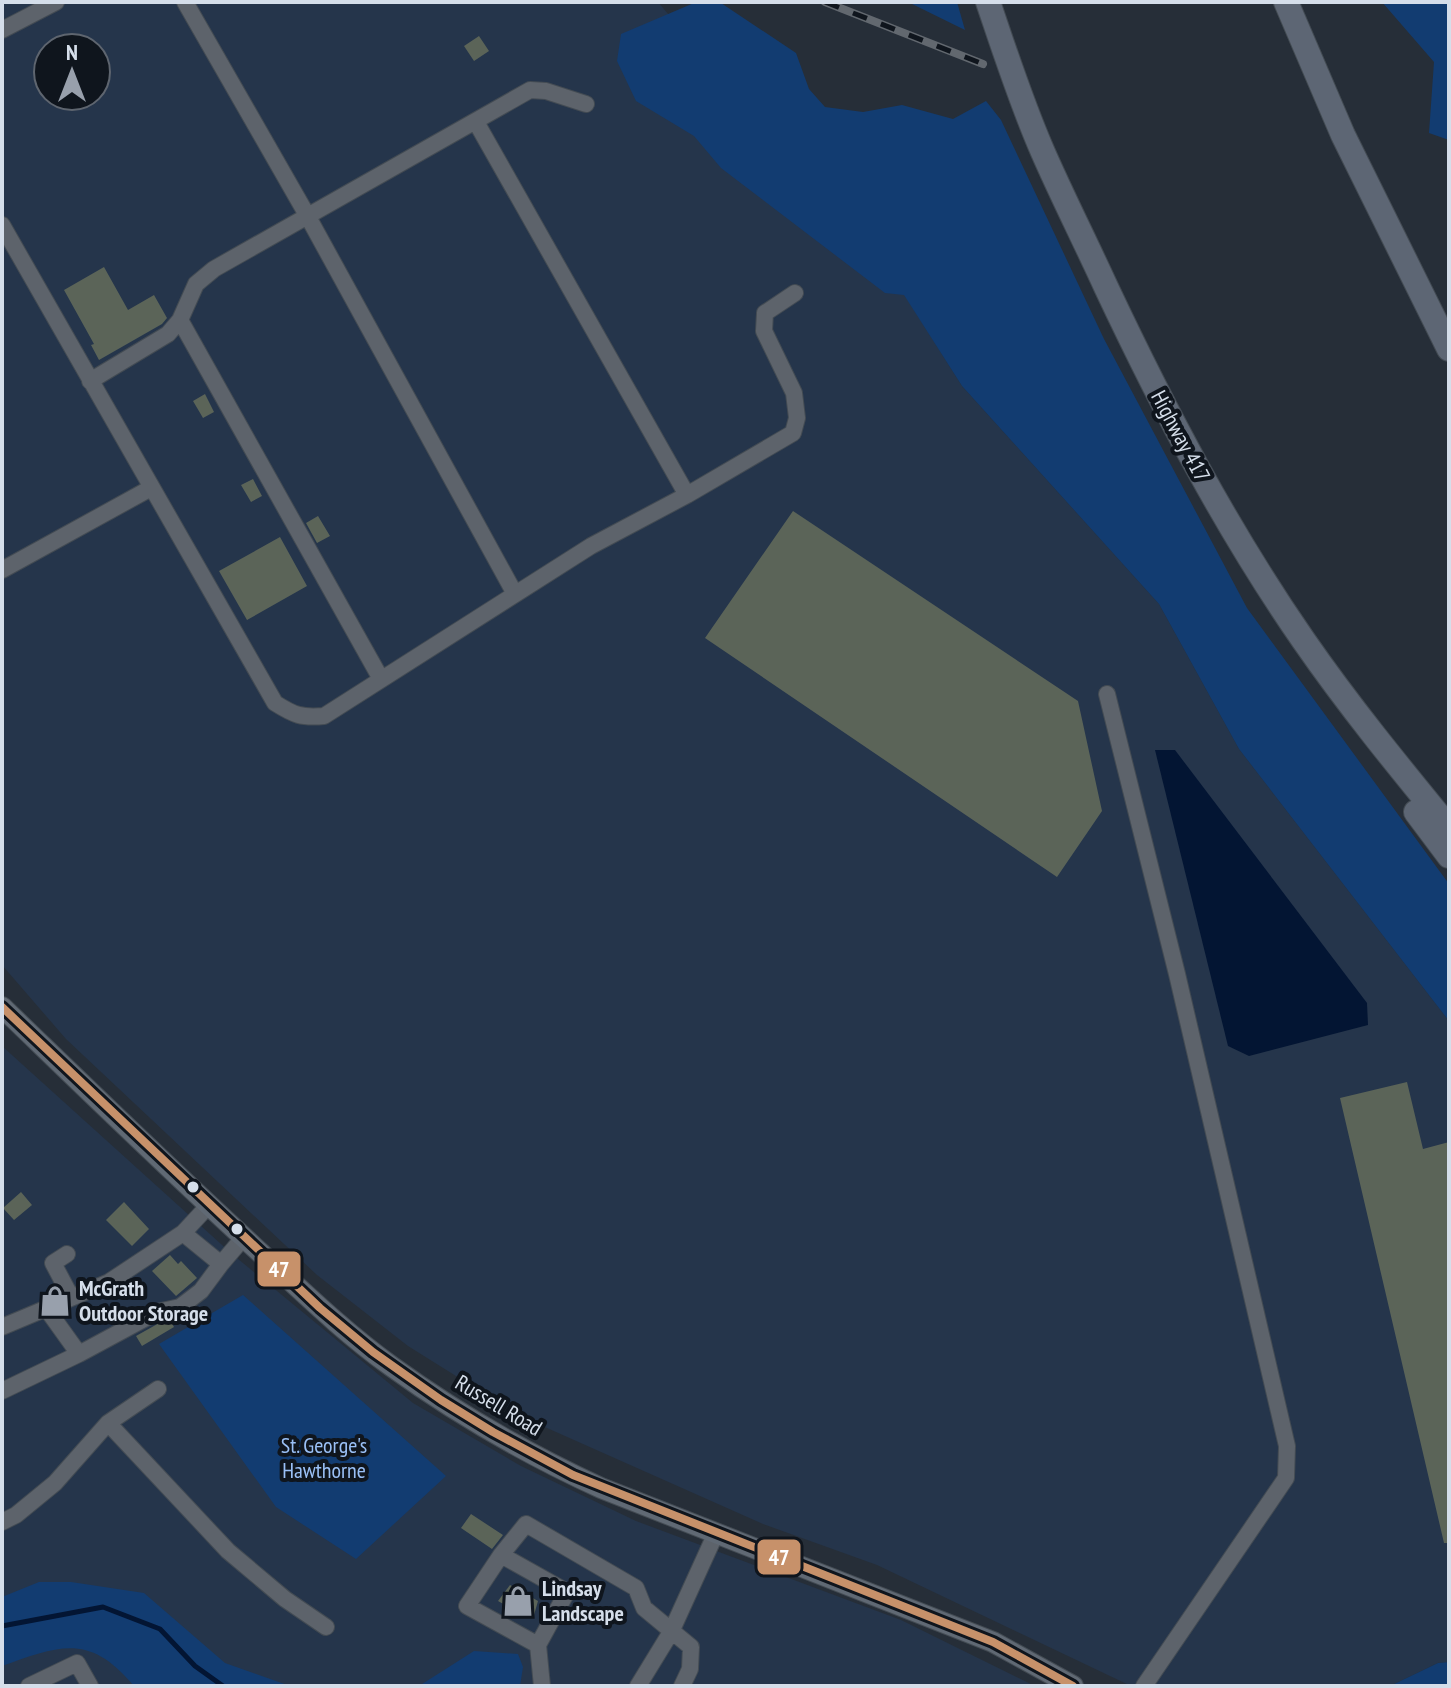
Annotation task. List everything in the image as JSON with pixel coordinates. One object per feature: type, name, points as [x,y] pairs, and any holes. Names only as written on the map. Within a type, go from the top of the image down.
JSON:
[{"type":"highway","name":"Highway 417","points":[[988,2],[1016,85],[1043,151],[1149,375],[1198,469],[1248,555],[1303,639],[1361,720],[1449,828]]},
{"type":"highway","points":[[1286,2],[1343,135],[1449,349]]},
{"type":"highway","points":[[1303,639],[1390,779],[1449,856]]},
{"type":"main road","name":"Russell Road","points":[[2,1007],[347,1332],[464,1416],[567,1472],[993,1642],[1073,1686]]},
{"type":"lane","points":[[2,30],[56,2]]},
{"type":"lane","points":[[185,2],[307,215],[515,594]]},
{"type":"lane","points":[[90,381],[168,334],[180,320],[196,284],[205,276],[530,90],[546,91],[586,104]]},
{"type":"lane","points":[[476,122],[687,495]]},
{"type":"lane","points":[[2,225],[275,703],[294,715],[324,716],[591,546],[793,433],[797,418],[794,393],[764,331],[765,313],[795,293]]},
{"type":"lane","points":[[180,320],[381,679]]},
{"type":"lane","points":[[2,570],[151,488]]},
{"type":"lane","points":[[1107,694],[1177,974],[1287,1446],[1286,1478],[1144,1686]]},
{"type":"lane","points":[[2,1327],[109,1282],[183,1233],[209,1205]]},
{"type":"lane","points":[[183,1233],[221,1264]]},
{"type":"lane","points":[[2,1391],[157,1312],[180,1307],[201,1291],[244,1237]]},
{"type":"lane","points":[[67,1254],[53,1263],[71,1297]]},
{"type":"lane","points":[[46,1308],[79,1354]]},
{"type":"lane","points":[[2,1522],[16,1515],[55,1483],[108,1423],[158,1389]]},
{"type":"lane","points":[[108,1423],[228,1551],[285,1599],[326,1627]]},
{"type":"lane","points":[[538,1645],[467,1606],[526,1524],[636,1588],[644,1608],[691,1647],[690,1669],[682,1686]]},
{"type":"lane","points":[[638,1686],[671,1632],[716,1533]]},
{"type":"lane","points":[[501,1555],[567,1592],[538,1645],[542,1686]]},
{"type":"lane","points":[[29,1686],[77,1663],[90,1686]]},
{"type":"shaded area","points":[[2,2],[658,2],[904,294],[962,386],[1159,604],[1239,749],[1449,1021],[1449,1662],[1438,1663],[1390,1686],[1131,1686],[877,1565],[763,1524],[520,1416],[408,1346],[317,1275],[66,1039],[2,965]]},
{"type":"shaded area","points":[[1155,750],[1175,750],[1367,1003],[1368,1025],[1249,1056],[1228,1046]]},
{"type":"shaded area","points":[[2,1046],[232,1254],[413,1403],[521,1466],[636,1521],[901,1620],[1035,1686],[2,1686]]},
{"type":"green space","points":[[908,2],[957,2],[965,30]]},
{"type":"green space","points":[[1382,2],[1449,2],[1449,140],[1429,133],[1434,62]]},
{"type":"green space","points":[[694,3],[721,3],[796,53],[809,89],[825,107],[863,112],[902,105],[953,119],[986,101],[1001,120],[1104,339],[1247,608],[1449,884],[1449,1021],[1239,749],[1159,604],[962,386],[904,295],[885,293],[721,168],[694,136],[636,101],[617,61],[621,34]]},
{"type":"green space","name":"St. George's Hawthorne","points":[[243,1295],[446,1476],[356,1559],[276,1507],[159,1344]]},
{"type":"green space","points":[[39,1582],[71,1582],[144,1593],[225,1663],[290,1686],[134,1686],[103,1658],[73,1648],[41,1653],[2,1666],[2,1597]]},
{"type":"green space","points":[[474,1651],[518,1654],[523,1667],[520,1686],[419,1686]]},
{"type":"green space","points":[[1449,1662],[1449,1686],[1390,1686],[1438,1663]]},
{"type":"building","points":[[479,36],[489,51],[474,61],[464,46]]},
{"type":"building","points":[[104,267],[128,310],[154,295],[167,318],[162,324],[99,360],[91,345],[94,344],[64,290]]},
{"type":"building","points":[[205,394],[214,412],[203,418],[193,401]]},
{"type":"building","points":[[253,479],[262,496],[251,502],[241,485]]},
{"type":"building","points":[[793,511],[1078,701],[1102,811],[1057,877],[705,638]]},
{"type":"building","points":[[318,516],[330,536],[317,543],[306,523]]},
{"type":"building","points":[[280,537],[307,586],[247,620],[219,571]]},
{"type":"building","points":[[1407,1082],[1423,1149],[1449,1142],[1449,1543],[1444,1543],[1340,1098]]},
{"type":"building","points":[[21,1192],[32,1205],[14,1220],[3,1208]]},
{"type":"building","points":[[124,1202],[149,1229],[132,1246],[106,1220]]},
{"type":"building","points":[[170,1255],[178,1264],[181,1261],[197,1278],[176,1296],[152,1271]]},
{"type":"building","points":[[170,1320],[174,1327],[142,1346],[136,1336]]},
{"type":"building","points":[[471,1514],[503,1535],[492,1549],[461,1528]]},
{"type":"building","name":"Lindsay Landscape","points":[[510,1585],[538,1601],[534,1615],[526,1617],[498,1601]]},
{"type":"waterway","points":[[2,1626],[103,1607],[160,1629],[195,1666],[223,1686]]},
{"type":"railway","points":[[825,2],[983,64]]},
{"type":"transit line","name":"47","points":[[2,1007],[320,1308],[373,1352],[441,1400],[573,1475],[993,1642],[1073,1686]]},
{"type":"place","name":"McGrath Outdoor Storage","points":[[55,1301]]},
{"type":"place","name":"Lindsay Landscape","points":[[518,1601]]}]
